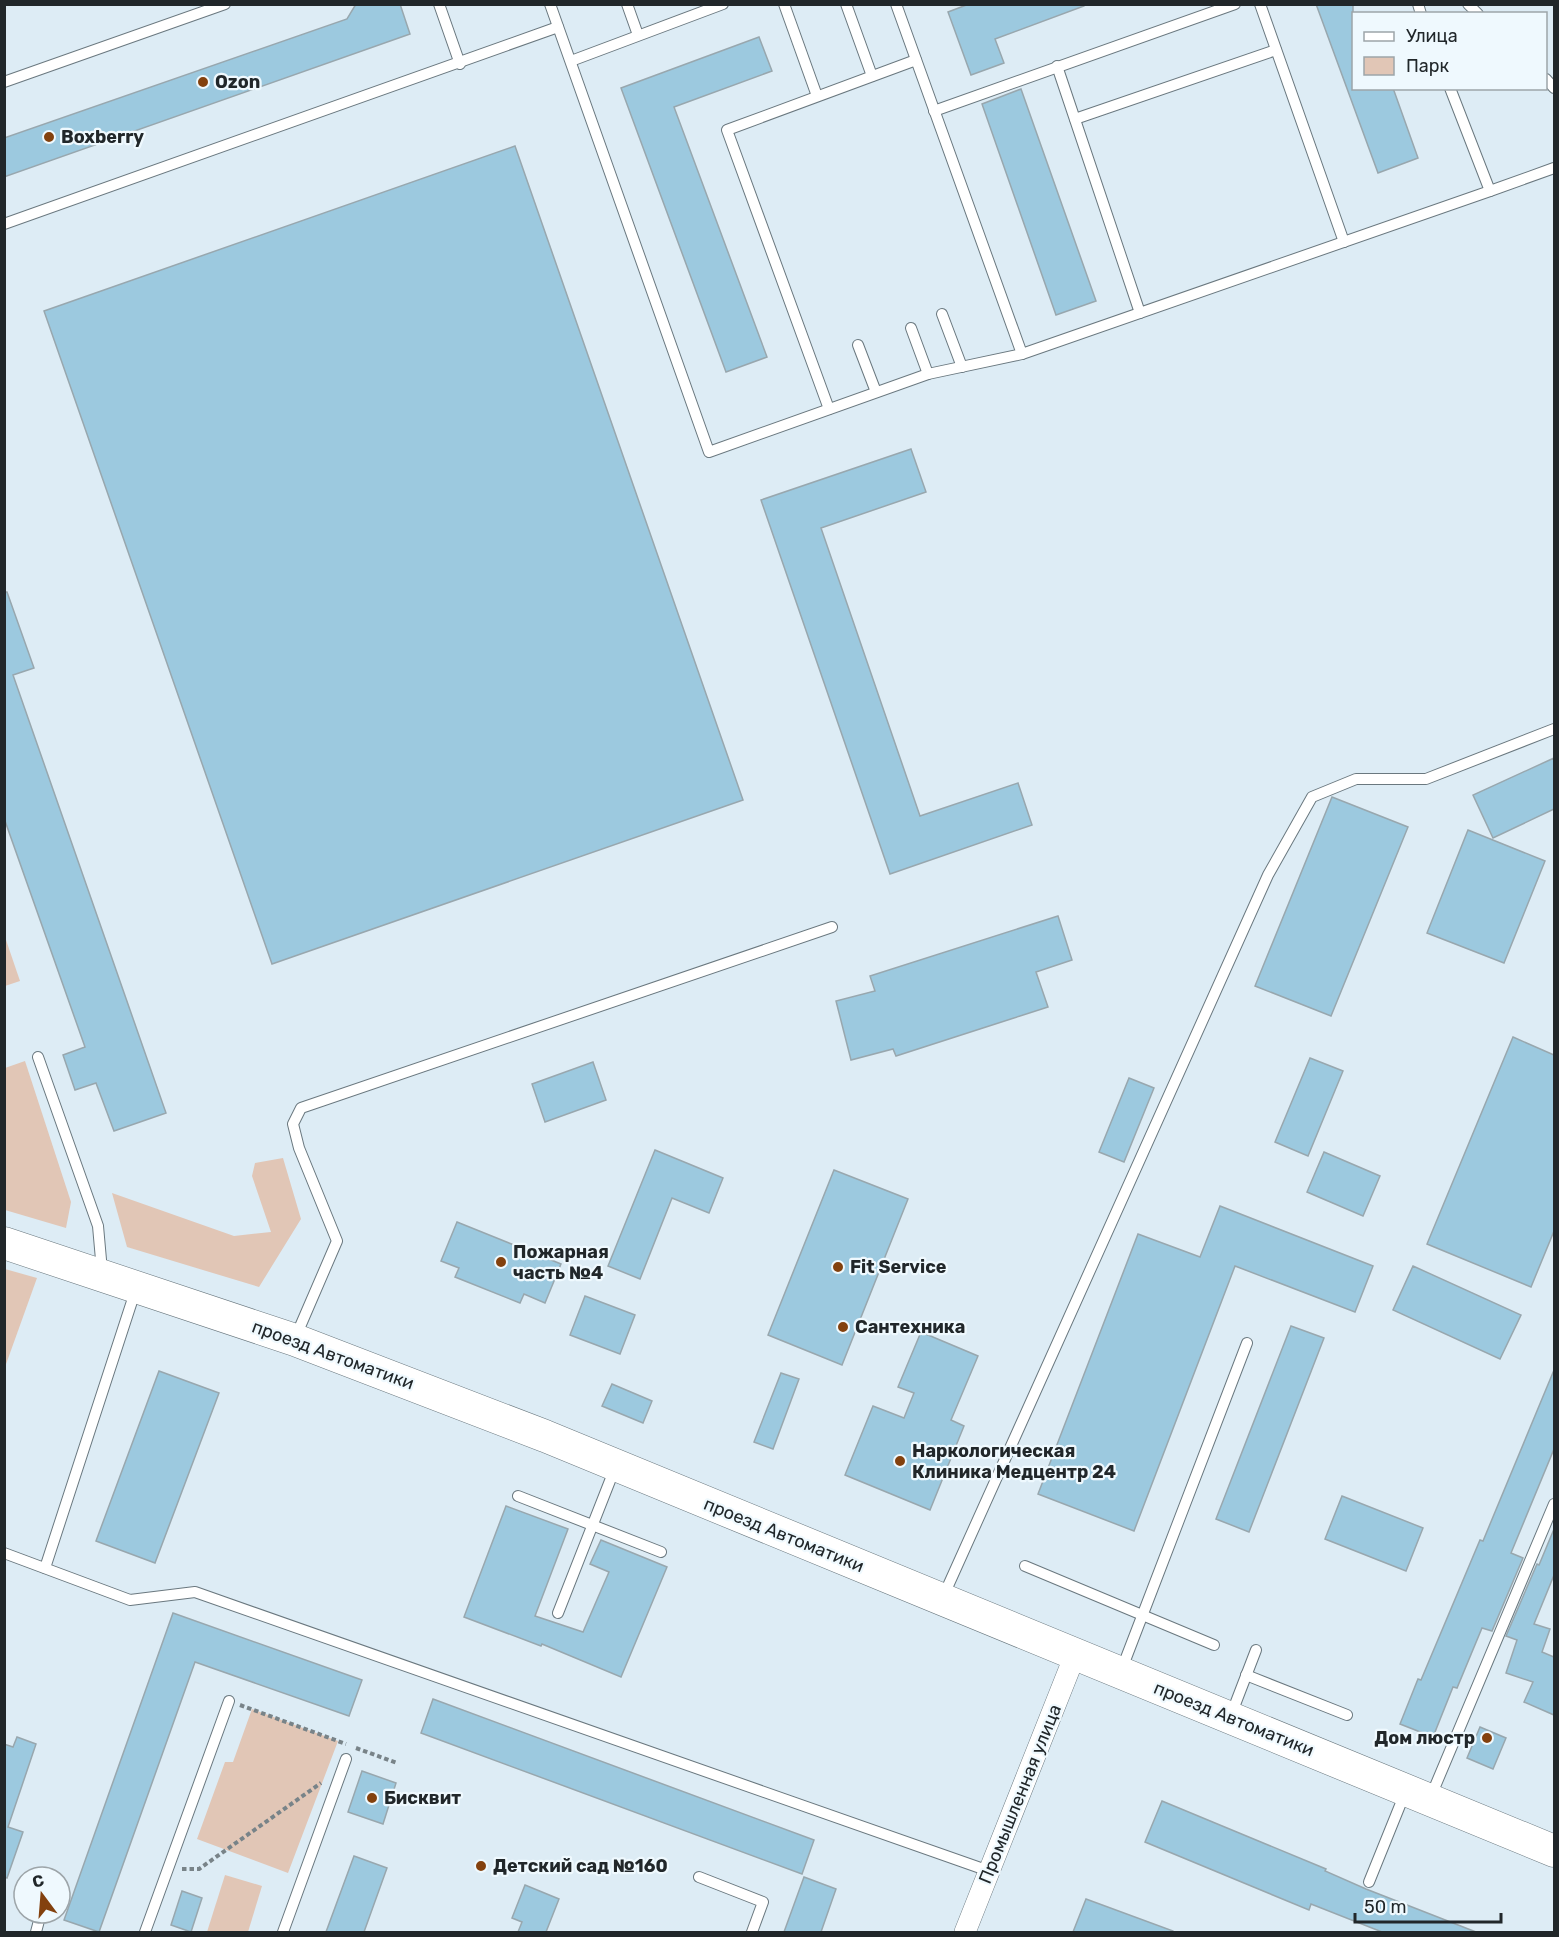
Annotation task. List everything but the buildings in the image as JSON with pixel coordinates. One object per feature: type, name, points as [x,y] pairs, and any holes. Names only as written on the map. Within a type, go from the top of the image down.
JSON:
[{"type":"main road","name":"проезд Автоматики","points":[[4,1243],[103,1274],[295,1340],[616,1465],[1554,1851]]},
{"type":"street","name":"Промышленная улица","points":[[965,1932],[1075,1655]]},
{"type":"lane","points":[[4,82],[225,4]]},
{"type":"lane","points":[[439,4],[460,64]]},
{"type":"lane","points":[[550,4],[709,452],[928,374],[1022,354],[1554,168]]},
{"type":"lane","points":[[627,4],[638,35]]},
{"type":"lane","points":[[571,61],[723,4]]},
{"type":"lane","points":[[783,4],[817,96]]},
{"type":"lane","points":[[846,4],[872,76]]},
{"type":"lane","points":[[896,4],[1022,354]]},
{"type":"lane","points":[[934,111],[1234,4]]},
{"type":"lane","points":[[1260,4],[1344,242]]},
{"type":"lane","points":[[4,224],[460,64],[558,27]]},
{"type":"lane","points":[[1075,119],[1276,50]]},
{"type":"lane","points":[[829,409],[727,130],[916,60]]},
{"type":"lane","points":[[1057,66],[1140,313]]},
{"type":"lane","points":[[1451,90],[1490,191]]},
{"type":"lane","points":[[942,314],[962,367]]},
{"type":"lane","points":[[910,328],[928,374]]},
{"type":"lane","points":[[858,345],[876,392]]},
{"type":"lane","points":[[942,1600],[1268,875],[1312,797],[1356,779],[1426,779],[1554,729]]},
{"type":"lane","points":[[295,1340],[337,1241],[299,1148],[292,1124],[302,1108],[832,927]]},
{"type":"lane","points":[[38,1057],[98,1226],[103,1274]]},
{"type":"lane","points":[[45,1568],[137,1286]]},
{"type":"lane","points":[[1120,1673],[1247,1344]]},
{"type":"lane","points":[[558,1613],[616,1465]]},
{"type":"lane","points":[[518,1496],[661,1552]]},
{"type":"lane","points":[[1369,1882],[1418,1794],[1554,1504]]},
{"type":"lane","points":[[4,1553],[130,1600],[195,1592],[989,1871]]},
{"type":"lane","points":[[1025,1566],[1214,1645]]},
{"type":"lane","points":[[1230,1718],[1256,1650]]},
{"type":"lane","points":[[1246,1675],[1347,1715]]},
{"type":"lane","points":[[144,1932],[229,1701]]},
{"type":"lane","points":[[283,1932],[346,1759]]},
{"type":"lane","points":[[699,1877],[763,1902],[752,1932]]},
{"type":"path","points":[[229,1701],[397,1763]]},
{"type":"path","points":[[168,1869],[199,1869],[328,1778],[346,1759],[360,1749]]},
{"type":"green space","points":[[5,937],[20,981],[4,986]]},
{"type":"green space","points":[[25,1061],[71,1202],[66,1228],[5,1210],[5,1068]]},
{"type":"green space","points":[[283,1158],[301,1219],[259,1287],[127,1247],[112,1193],[234,1236],[271,1232],[252,1176],[255,1163]]},
{"type":"green space","points":[[4,1269],[37,1278],[5,1367]]},
{"type":"green space","points":[[252,1709],[338,1741],[288,1873],[197,1839],[225,1762],[233,1762]]},
{"type":"green space","points":[[225,1875],[262,1886],[248,1932],[207,1932]]},
{"type":"place","name":"Ozon","points":[[203,82]]},
{"type":"place","name":"Boxberry","points":[[49,137]]},
{"type":"place","name":"Пожарная часть №4","points":[[501,1262]]},
{"type":"place","name":"Fit Service","points":[[838,1267]]},
{"type":"place","name":"Сантехника","points":[[843,1327]]},
{"type":"place","name":"Наркологическая Клиника Медцентр 24","points":[[900,1461]]},
{"type":"place","name":"Дом люстр","points":[[1487,1738]]},
{"type":"place","name":"Бисквит","points":[[372,1798]]},
{"type":"place","name":"Детский сад №160","points":[[481,1866]]}]
